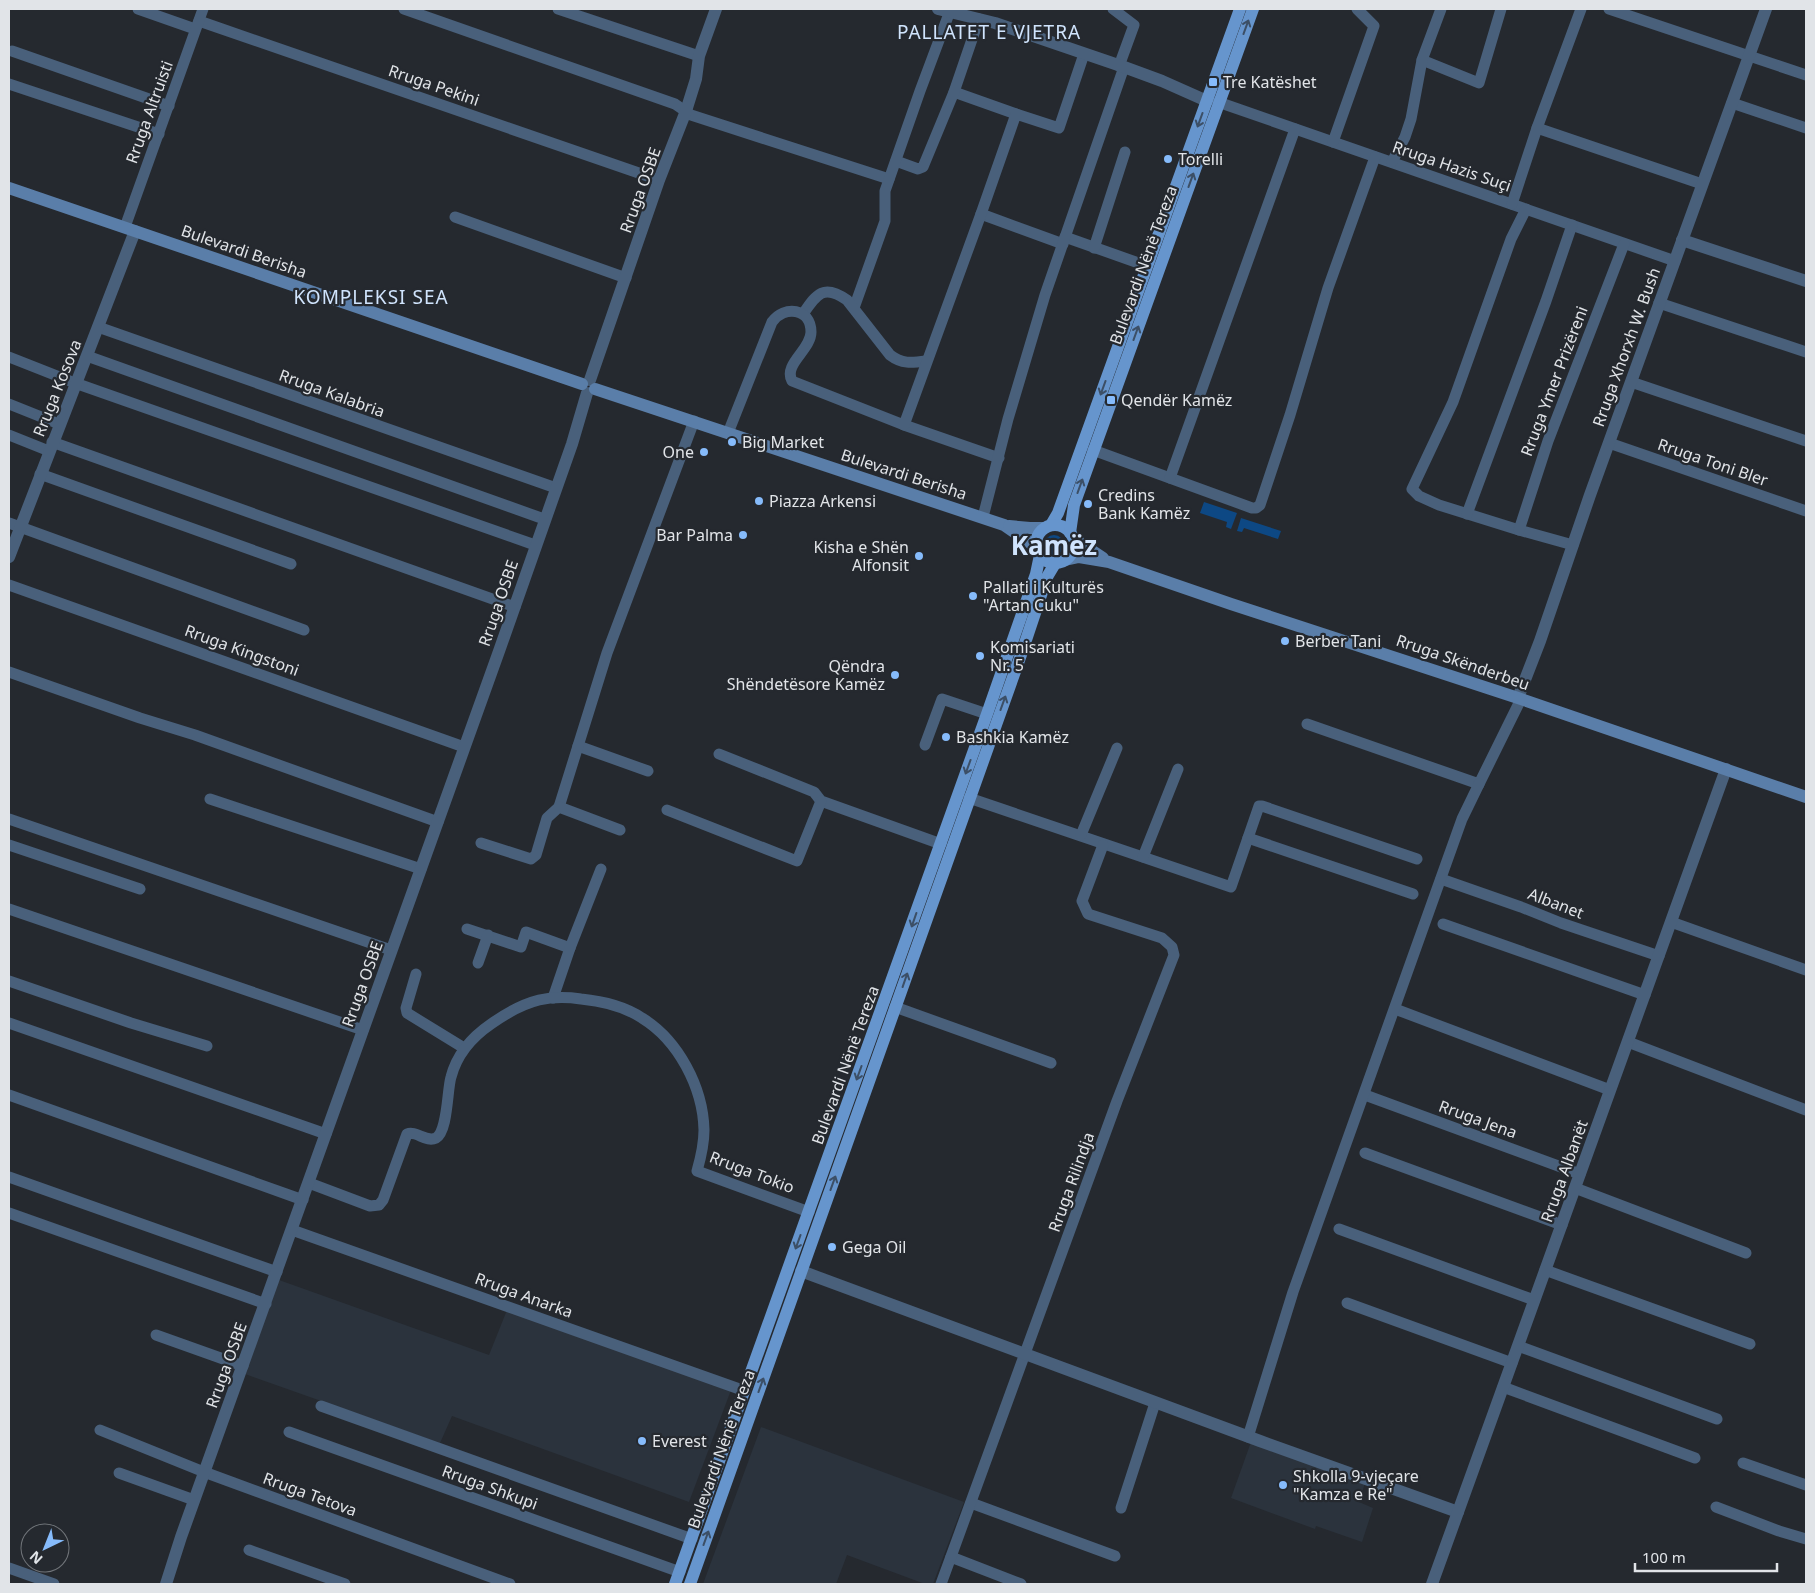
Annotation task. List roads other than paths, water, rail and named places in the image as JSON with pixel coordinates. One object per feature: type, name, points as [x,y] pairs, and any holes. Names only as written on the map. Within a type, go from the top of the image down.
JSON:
[{"type":"main road","name":"Bulevardi Nënë Tereza","points":[[678,1578],[940,844],[963,796],[1023,648],[1047,577],[1060,561],[1070,555],[1073,549],[1074,505],[1212,102],[1240,9]]},
{"type":"main road","name":"Bulevardi Nënë Tereza","points":[[690,1584],[895,1007],[963,796],[987,714],[1036,574],[1037,537],[1058,513],[1147,266],[1212,102],[1253,9]]},
{"type":"main road","name":"Bulevardi Berisha","points":[[9,188],[588,387],[1004,525],[1030,528],[1048,526]]},
{"type":"main road","name":"Bulevardi Berisha","points":[[1004,525],[1038,551]]},
{"type":"main road","points":[[1048,526],[1062,526],[1072,536]]},
{"type":"main road","name":"Rruga Skënderbeu","points":[[1072,536],[1109,562]]},
{"type":"main road","points":[[1038,551],[1046,560],[1060,561]]},
{"type":"main road","name":"Rruga Skënderbeu","points":[[1060,561],[1079,558],[1109,562],[1519,698],[1806,797]]},
{"type":"street","name":"Rruga Pekini","points":[[138,9],[197,25],[659,180]]},
{"type":"street","name":"Rruga Altruisti","points":[[130,229],[168,106],[203,9]]},
{"type":"street","points":[[404,9],[675,104],[691,115],[890,180]]},
{"type":"street","points":[[558,9],[699,56]]},
{"type":"street","name":"Rruga OSBE","points":[[166,1584],[194,1500],[266,1304],[572,444],[588,387],[659,180],[686,111],[696,80],[699,56],[716,9]]},
{"type":"street","points":[[983,517],[1025,358],[1134,25],[1113,9]]},
{"type":"street","points":[[1333,142],[1374,26],[1357,9]]},
{"type":"street","points":[[1392,162],[1405,137],[1411,119],[1422,60],[1441,9]]},
{"type":"street","points":[[1422,60],[1479,83],[1501,9]]},
{"type":"street","points":[[1512,204],[1537,128],[1581,9]]},
{"type":"street","points":[[1609,9],[1806,75]]},
{"type":"street","name":"Rruga Xhorxh W. Bush","points":[[1519,698],[1608,443],[1766,9]]},
{"type":"street","points":[[854,308],[885,221],[885,191],[920,91],[944,10],[979,19],[1122,66],[1212,102]]},
{"type":"street","points":[[896,160],[918,169],[923,167],[954,92],[979,19]]},
{"type":"street","points":[[12,51],[168,106]]},
{"type":"street","points":[[954,92],[1059,128],[1084,54]]},
{"type":"street","points":[[9,84],[159,134]]},
{"type":"street","name":"Rruga Hazis Suçi","points":[[1212,102],[1392,162],[1675,261]]},
{"type":"street","points":[[1732,103],[1806,128]]},
{"type":"street","points":[[904,425],[1016,114]]},
{"type":"street","points":[[1537,128],[1702,184]]},
{"type":"street","points":[[1170,478],[1295,129]]},
{"type":"street","points":[[1094,248],[1124,152]]},
{"type":"street","points":[[1094,450],[1252,508],[1260,505],[1290,415],[1328,288],[1375,157]]},
{"type":"street","points":[[1526,209],[1511,239],[1453,402],[1412,489],[1419,496],[1467,514],[1573,545]]},
{"type":"street","points":[[981,214],[1147,266]]},
{"type":"street","points":[[455,217],[626,278]]},
{"type":"street","points":[[1467,514],[1546,301],[1572,225]]},
{"type":"street","name":"Rruga Kosova","points":[[9,557],[14,525],[40,474],[87,356],[130,229]]},
{"type":"street","points":[[1682,240],[1806,282]]},
{"type":"street","name":"Rruga Ymer Prizëreni","points":[[1519,530],[1548,441],[1624,244]]},
{"type":"street","points":[[728,432],[776,316],[797,313],[823,292],[829,291],[840,295],[854,308],[890,355],[897,361],[906,363],[926,361]]},
{"type":"street","points":[[1660,303],[1806,352]]},
{"type":"street","points":[[797,313],[809,322],[811,333],[806,346],[791,370],[790,378],[792,382],[904,425],[999,458]]},
{"type":"street","name":"Rruga Kalabria","points":[[98,327],[556,488]]},
{"type":"street","points":[[87,356],[544,519]]},
{"type":"street","points":[[9,357],[76,383],[535,545]]},
{"type":"street","points":[[1631,382],[1806,442]]},
{"type":"street","points":[[9,404],[59,424]]},
{"type":"street","points":[[481,843],[527,859],[534,858],[548,818],[560,807],[607,653],[694,421]]},
{"type":"street","points":[[9,435],[51,447],[515,607]]},
{"type":"street","name":"Rruga Toni Bler","points":[[1608,443],[1806,511]]},
{"type":"street","points":[[40,474],[291,564]]},
{"type":"street","points":[[14,525],[304,630]]},
{"type":"street","name":"Rruga Kingstoni","points":[[9,585],[464,747]]},
{"type":"street","points":[[9,672],[140,718],[195,735],[438,822]]},
{"type":"street","points":[[1248,1437],[1293,1292],[1365,1095],[1462,818],[1519,698]]},
{"type":"street","points":[[925,745],[942,699],[987,714]]},
{"type":"street","points":[[1307,724],[1479,784]]},
{"type":"street","points":[[578,746],[648,771]]},
{"type":"street","points":[[1081,835],[1117,748]]},
{"type":"street","points":[[719,754],[814,792],[820,801],[940,844]]},
{"type":"street","points":[[1143,857],[1178,769]]},
{"type":"street","name":"Rruga Albanët","points":[[1432,1584],[1726,769]]},
{"type":"street","points":[[963,796],[1231,887],[1259,806],[1417,859]]},
{"type":"street","points":[[210,799],[421,869]]},
{"type":"street","points":[[667,810],[797,861],[820,801]]},
{"type":"street","points":[[560,807],[620,830]]},
{"type":"street","points":[[9,819],[391,950]]},
{"type":"street","points":[[1248,838],[1413,894]]},
{"type":"street","name":"Rruga Rilindja","points":[[941,1584],[1117,1101],[1174,955],[1172,947],[1162,938],[1088,914],[1082,901],[1103,844]]},
{"type":"street","points":[[9,845],[140,889]]},
{"type":"street","points":[[553,998],[570,948],[601,869]]},
{"type":"street","name":"Albanet","points":[[1441,879],[1561,923],[1659,956]]},
{"type":"street","points":[[9,909],[363,1030]]},
{"type":"street","points":[[1671,922],[1806,970]]},
{"type":"street","points":[[1442,924],[1645,995]]},
{"type":"street","points":[[467,928],[521,947],[526,932],[570,948]]},
{"type":"street","points":[[478,963],[488,935]]},
{"type":"street","points":[[416,974],[406,1008],[407,1012],[464,1048]]},
{"type":"street","points":[[9,981],[131,1023],[207,1046]]},
{"type":"street","name":"Rruga Tokio","points":[[309,1183],[370,1206],[379,1205],[383,1200],[407,1134],[412,1133],[432,1139],[436,1138],[443,1130],[451,1077],[464,1048],[492,1024],[538,1000],[573,998],[607,1003],[641,1017],[656,1028],[679,1055],[688,1070],[702,1109],[702,1150],[697,1171],[809,1212]]},
{"type":"street","points":[[895,1007],[1050,1063]]},
{"type":"street","points":[[1395,1009],[1610,1090]]},
{"type":"street","points":[[9,1023],[326,1134]]},
{"type":"street","points":[[1628,1042],[1806,1110]]},
{"type":"street","points":[[9,1095],[303,1200]]},
{"type":"street","name":"Rruga Jena","points":[[1365,1095],[1580,1174]]},
{"type":"street","points":[[1365,1153],[1562,1225]]},
{"type":"street","points":[[9,1177],[277,1272]]},
{"type":"street","points":[[1575,1188],[1746,1253]]},
{"type":"street","points":[[9,1213],[266,1304]]},
{"type":"street","points":[[1339,1229],[1534,1300]]},
{"type":"street","name":"Rruga Anarka","points":[[292,1230],[745,1391]]},
{"type":"street","points":[[1545,1270],[1750,1344]]},
{"type":"street","points":[[801,1271],[1155,1403],[1458,1512]]},
{"type":"street","points":[[1347,1303],[1512,1363]]},
{"type":"street","points":[[156,1336],[243,1366]]},
{"type":"street","points":[[1518,1346],[1717,1419]]},
{"type":"street","points":[[1503,1388],[1695,1458]]},
{"type":"street","points":[[1121,1508],[1155,1403]]},
{"type":"street","points":[[321,1406],[692,1539]]},
{"type":"street","name":"Rruga Tetova","points":[[100,1430],[204,1472],[510,1584]]},
{"type":"street","name":"Rruga Shkupi","points":[[289,1432],[678,1578]]},
{"type":"street","points":[[1743,1463],[1806,1485]]},
{"type":"street","points":[[119,1473],[194,1500]]},
{"type":"street","points":[[971,1503],[1115,1556]]},
{"type":"street","points":[[1716,1507],[1779,1531],[1806,1539]]},
{"type":"street","points":[[250,1550],[345,1584]]},
{"type":"street","points":[[951,1557],[1021,1584]]},
{"type":"street","points":[[9,1568],[54,1584]]},
{"type":"place","name":"Tre Katëshet","points":[[1213,82]]},
{"type":"place","name":"Torelli","points":[[1168,159]]},
{"type":"place","name":"Qendër Kamëz","points":[[1111,400]]},
{"type":"place","name":"Big Market","points":[[732,442]]},
{"type":"place","name":"One","points":[[704,452]]},
{"type":"place","name":"Piazza Arkensi","points":[[759,501]]},
{"type":"place","name":"Credins Bank Kamëz","points":[[1088,504]]},
{"type":"place","name":"Bar Palma","points":[[743,535]]},
{"type":"place","name":"Kisha e Shën Alfonsit","points":[[919,556]]},
{"type":"place","name":"Pallati i Kulturës \"Artan Cuku\"","points":[[973,596]]},
{"type":"place","name":"Berber Tani","points":[[1285,641]]},
{"type":"place","name":"Komisariati Nr. 5","points":[[980,656]]},
{"type":"place","name":"Qëndra Shëndetësore Kamëz","points":[[895,675]]},
{"type":"place","name":"Bashkia Kamëz","points":[[946,737]]},
{"type":"place","name":"Gega Oil","points":[[832,1247]]},
{"type":"place","name":"Everest","points":[[642,1441]]},
{"type":"place","name":"Shkolla 9-vjeçare \"Kamza e Re\"","points":[[1283,1485]]},
{"type":"district","name":"PALLATET E VJETRA","points":[[989,32]]},
{"type":"district","name":"KOMPLEKSI SEA","points":[[371,297]]},
{"type":"district","name":"Kamëz","points":[[1054,545]]}]
